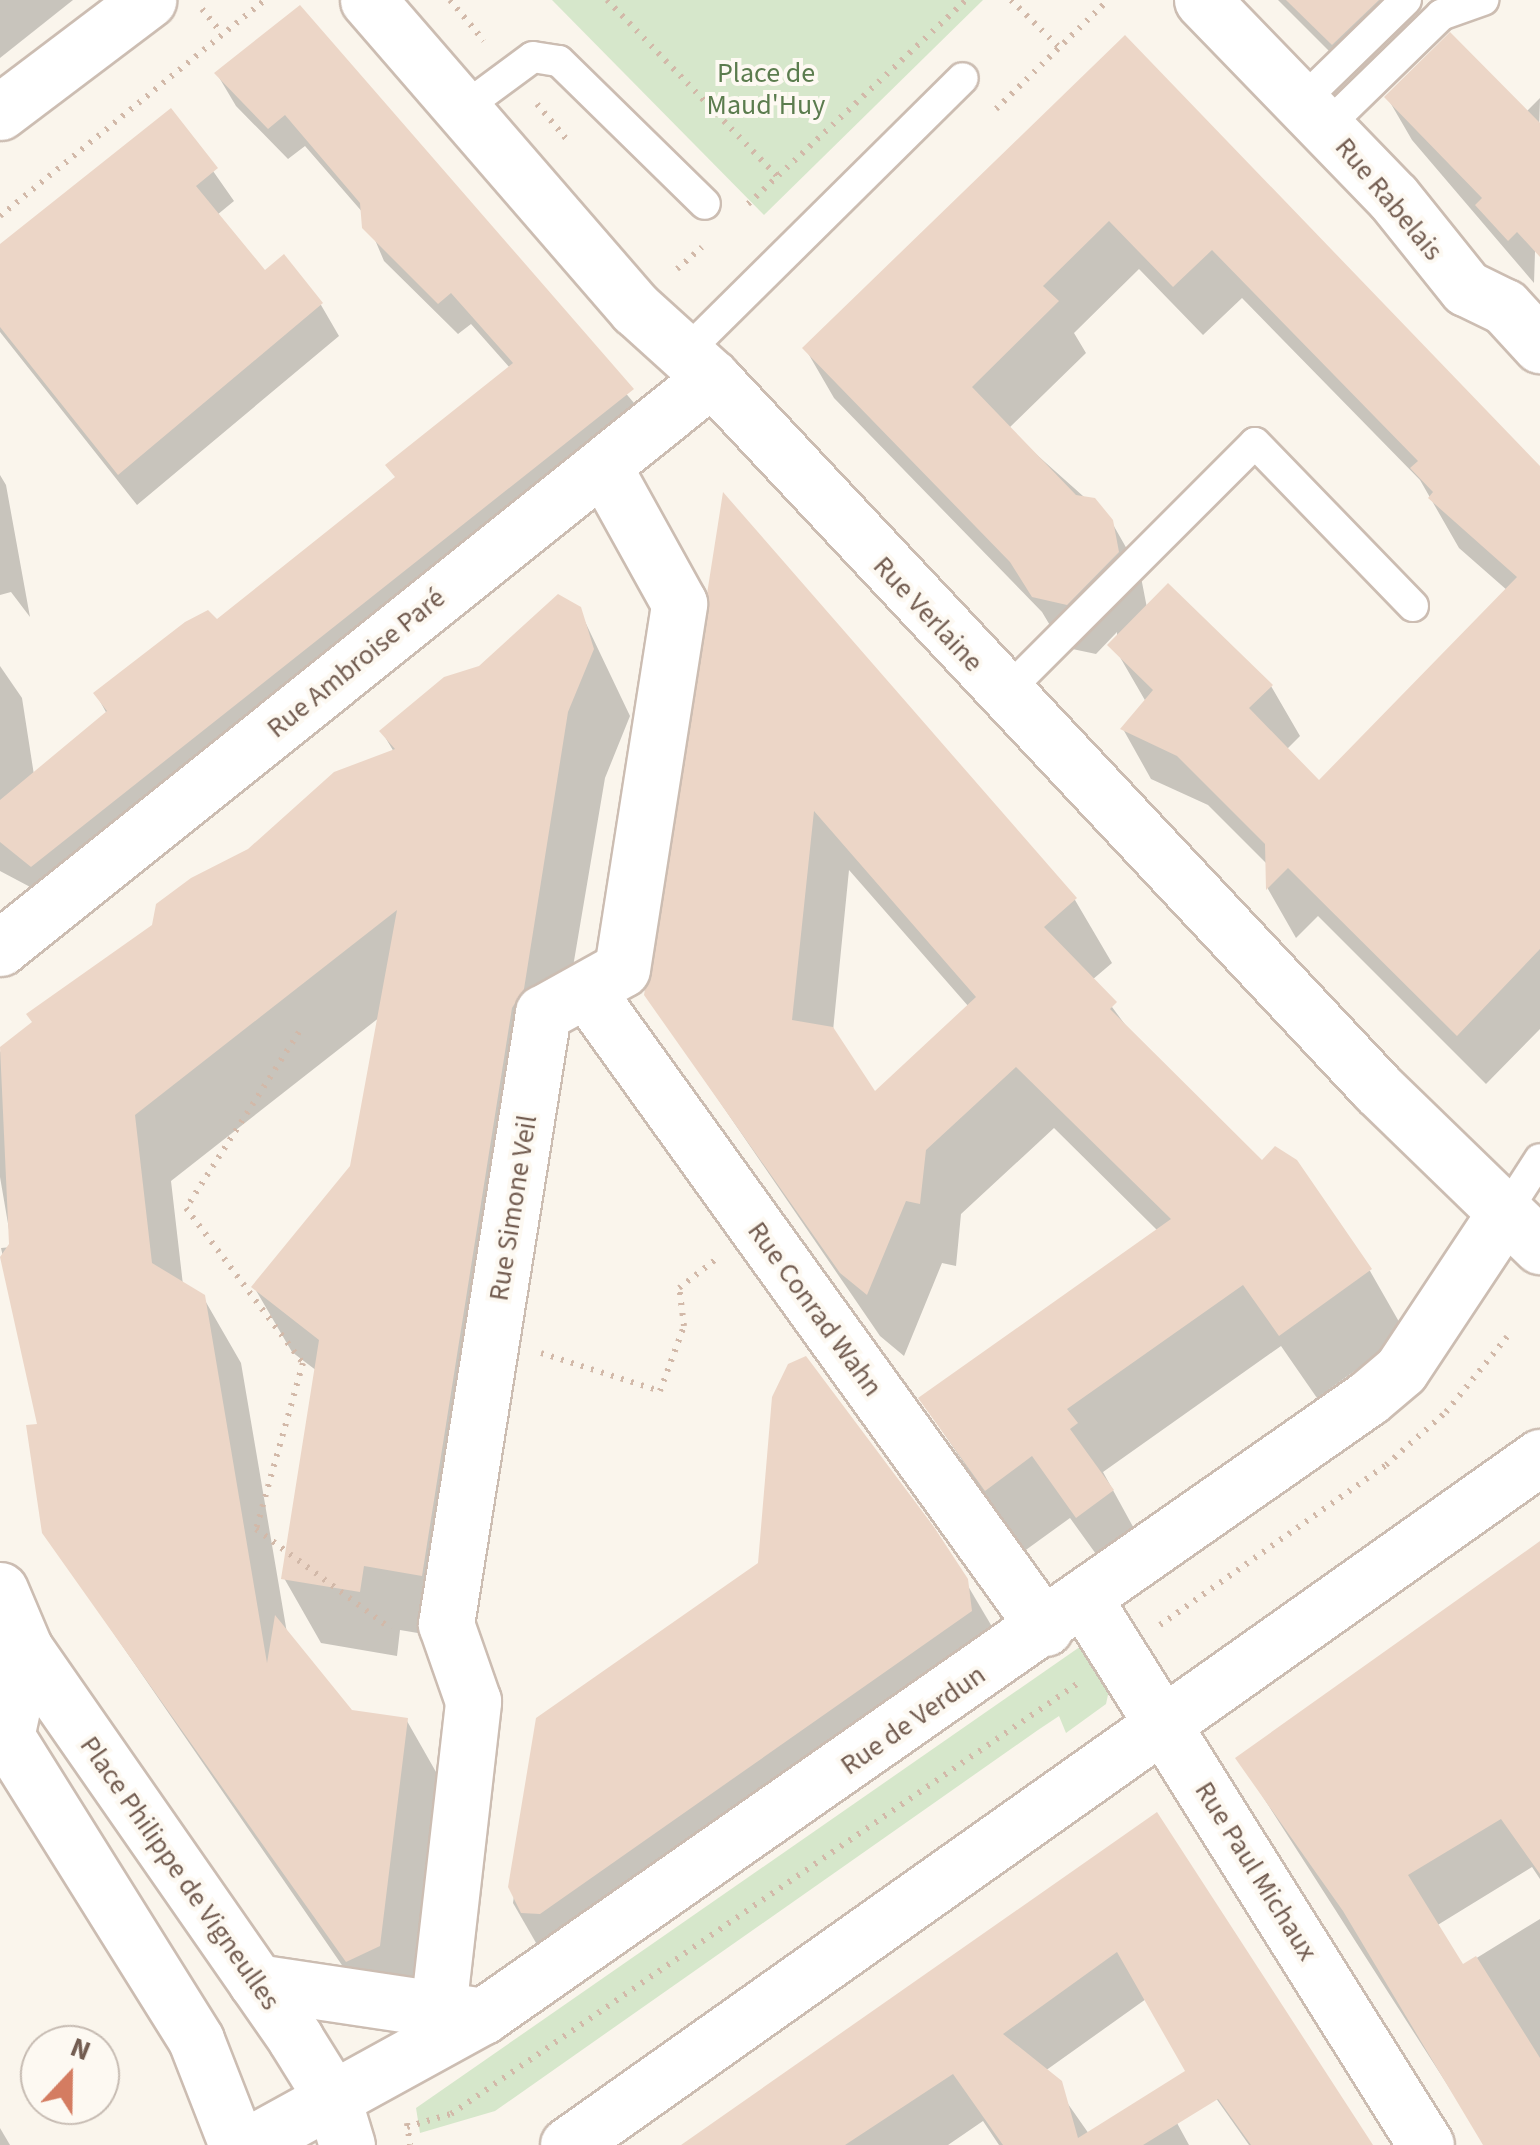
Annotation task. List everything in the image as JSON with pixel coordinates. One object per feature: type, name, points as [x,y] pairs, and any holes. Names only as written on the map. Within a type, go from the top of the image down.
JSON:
[{"type":"street","points":[[0,112],[148,0]]},
{"type":"street","name":"Rue Verlaine","points":[[368,0],[461,110],[1003,695],[1528,1225]]},
{"type":"street","name":"Rue Rabelais","points":[[1202,0],[1314,114],[1466,288],[1505,306],[1540,346]]},
{"type":"street","name":"Rue Ambroise Paré","points":[[0,948],[603,466],[698,366]]},
{"type":"street","name":"Rue Simone Veil","points":[[461,2013],[473,1701],[446,1624],[543,1013],[622,969],[680,604],[603,466]]},
{"type":"street","name":"Rue Conrad Wahn","points":[[586,990],[756,1228],[1065,1613]]},
{"type":"street","name":"Rue de Verdun","points":[[248,2145],[340,2122],[461,2013],[1065,1613],[1401,1370],[1528,1225]]},
{"type":"street","points":[[568,2145],[1170,1724],[1540,1457]]},
{"type":"street","name":"Place Philippe de Vigneulles","points":[[0,1590],[13,1649],[256,1982],[340,2122]]},
{"type":"street","name":"Rue Paul Michaux","points":[[1065,1613],[1170,1724],[1426,2145]]},
{"type":"street","points":[[13,1649],[3,1729],[196,2040],[237,2145]]},
{"type":"street","points":[[256,1982],[461,2013]]},
{"type":"lane","points":[[1314,114],[1406,0]]},
{"type":"lane","points":[[1314,114],[1441,16],[1483,0]]},
{"type":"lane","points":[[461,110],[532,57],[559,60],[705,204]]},
{"type":"lane","points":[[698,366],[963,78]]},
{"type":"lane","points":[[1003,695],[1256,444],[1412,606]]},
{"type":"lane","points":[[1528,1225],[1540,1160]]},
{"type":"path","points":[[195,0],[220,31]]},
{"type":"path","points":[[0,216],[220,31],[265,0]]},
{"type":"path","points":[[607,0],[778,176]]},
{"type":"path","points":[[735,216],[966,0]]},
{"type":"path","points":[[1011,0],[1060,48]]},
{"type":"path","points":[[677,269],[706,242]]},
{"type":"path","points":[[299,1032],[186,1208],[303,1363],[256,1529],[414,1647],[457,1658]]},
{"type":"path","points":[[492,1338],[660,1391],[684,1326],[680,1288],[756,1228]]},
{"type":"path","points":[[1147,1634],[1386,1465],[1446,1412],[1507,1337]]},
{"type":"path","points":[[407,2127],[450,2114],[1087,1677]]},
{"type":"green space","name":"Place de Maud'Huy","points":[[552,0],[983,0],[764,215]]},
{"type":"green space","points":[[1084,1644],[1103,1652],[1090,1661],[1109,1690],[1106,1704],[1066,1733],[1059,1716],[495,2111],[420,2133],[416,2108]]},
{"type":"building","points":[[1286,0],[1379,0],[1332,45]]},
{"type":"building","points":[[300,5],[634,389],[31,867],[0,842],[0,800],[107,711],[93,693],[185,622],[208,610],[217,619],[395,477],[385,465],[513,363],[451,293],[438,304],[362,228],[360,203],[285,115],[268,129],[214,73]]},
{"type":"building","points":[[1450,32],[1540,123],[1540,257],[1517,232],[1508,241],[1475,205],[1482,198],[1384,97]]},
{"type":"building","points":[[1125,35],[1540,466],[1540,949],[1457,1036],[1288,868],[1266,890],[1265,844],[1177,756],[1120,729],[1153,690],[1107,645],[1168,583],[1273,685],[1249,708],[1319,780],[1517,577],[1428,498],[1433,492],[1410,468],[1418,461],[1212,250],[1173,287],[1109,221],[1043,286],[1059,301],[972,387],[1076,495],[1095,498],[1113,520],[1119,552],[1067,605],[1032,597],[1010,562],[802,348]]},
{"type":"building","points":[[171,108],[218,168],[196,186],[265,270],[284,254],[323,303],[118,475],[0,327],[0,244]]},
{"type":"building","points":[[723,492],[1077,898],[1044,927],[1117,1002],[1110,1009],[1262,1160],[1275,1146],[1297,1160],[1372,1269],[1279,1336],[1243,1285],[1067,1409],[1078,1423],[1070,1429],[1114,1490],[1076,1518],[1032,1456],[985,1491],[918,1398],[1171,1219],[1016,1067],[926,1150],[920,1204],[906,1201],[867,1295],[840,1273],[644,995]],"holes":[[[814,811],[976,997],[875,1091],[833,1027],[792,1020]]]},
{"type":"building","points":[[558,594],[581,607],[594,649],[568,712],[524,989],[512,1008],[422,1576],[364,1566],[360,1592],[281,1579],[319,1340],[251,1287],[350,1166],[397,910],[135,1115],[152,1263],[205,1295],[267,1663],[275,1615],[352,1710],[408,1718],[380,1946],[346,1962],[42,1533],[26,1425],[37,1424],[0,1257],[9,1244],[0,1047],[32,1022],[26,1014],[152,925],[156,904],[191,878],[248,849],[334,772],[395,749],[379,731],[444,677],[479,666]]},
{"type":"building","points":[[806,1356],[934,1527],[968,1579],[972,1611],[540,1914],[521,1913],[508,1887],[536,1718],[758,1563],[772,1397],[788,1364]]},
{"type":"building","points":[[1540,1541],[1540,1874],[1501,1819],[1408,1875],[1463,1964],[1476,1956],[1540,2058],[1540,2145],[1483,2145],[1343,1911],[1235,1758]]},
{"type":"building","points":[[1157,1812],[1373,2145],[1251,2145],[1218,2099],[1143,2145],[1003,2145],[953,2074],[845,2145],[681,2145]],"holes":[[[1117,1952],[1185,2071],[1078,2138],[1062,2081],[1003,2034]]]}]
